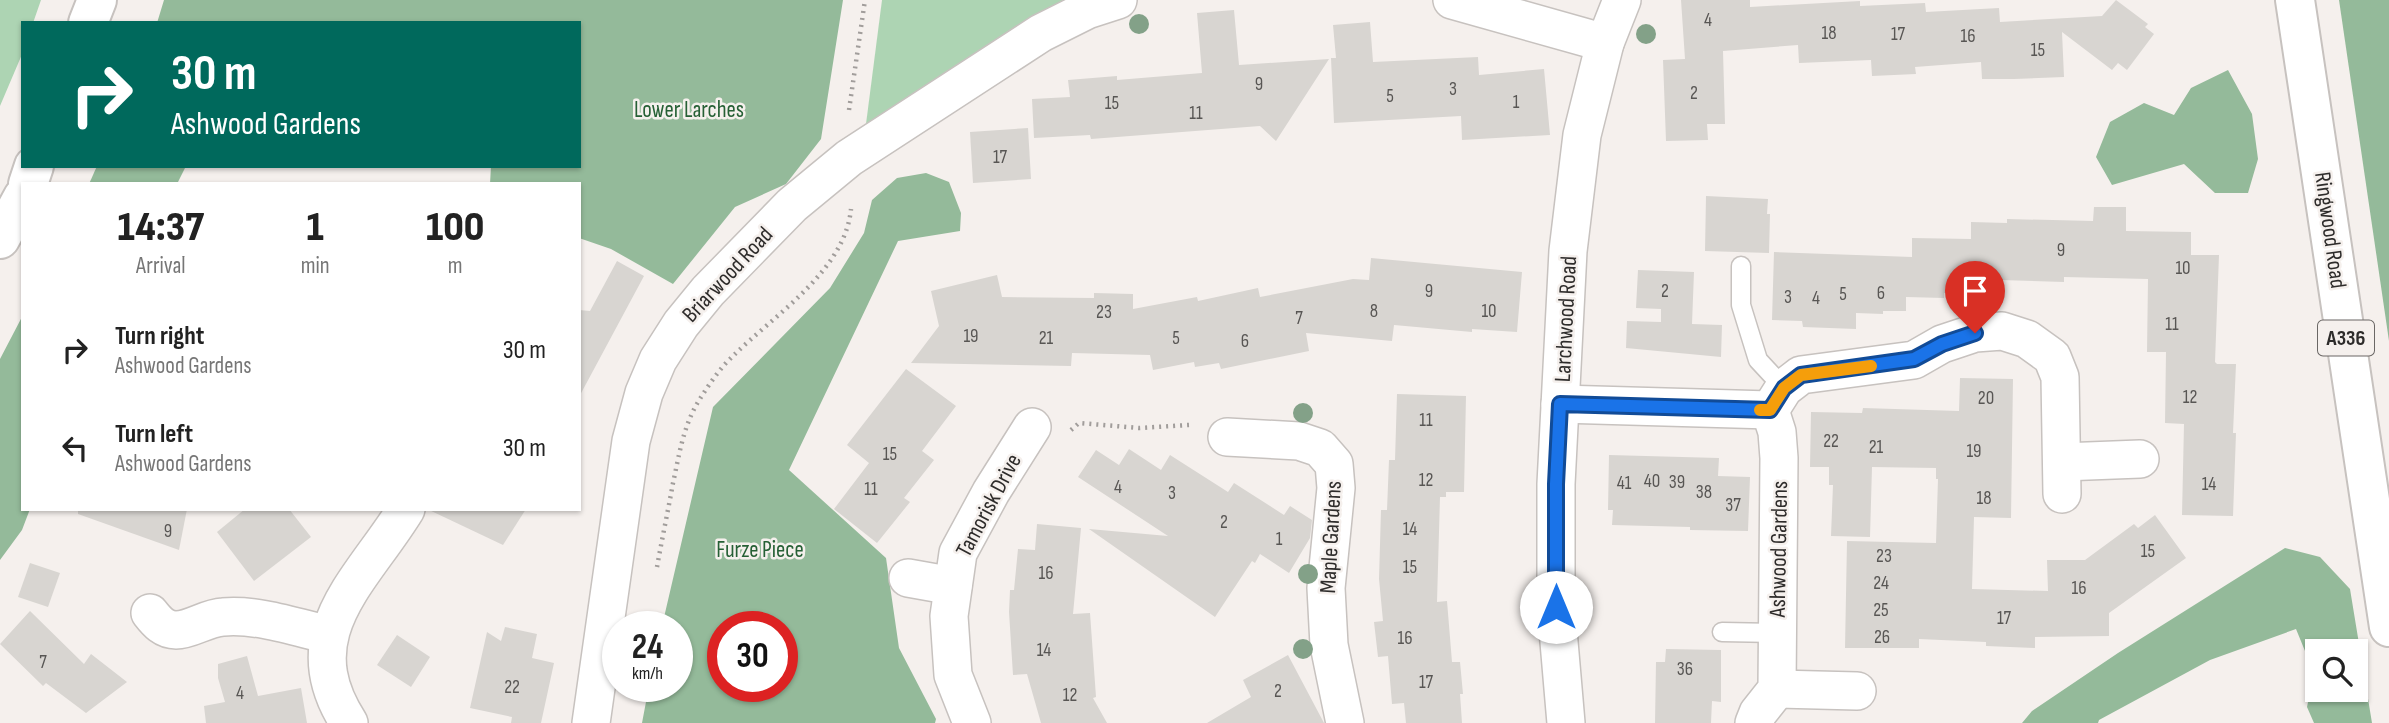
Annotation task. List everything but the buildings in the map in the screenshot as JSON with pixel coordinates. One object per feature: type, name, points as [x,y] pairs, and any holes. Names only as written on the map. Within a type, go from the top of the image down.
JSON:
[{"type":"main road","points":[[89,21],[97,0]]},
{"type":"main road","name":"Ringwood Road","points":[[2295,0],[2389,627]]},
{"type":"main road","points":[[0,239],[21,201]]},
{"type":"street","name":"Briarwood Road","points":[[592,723],[631,441],[644,393],[658,360],[681,324],[708,291],[792,205],[849,158],[1041,33],[1087,10],[1118,0]]},
{"type":"street","points":[[1452,0],[1605,43]]},
{"type":"street","name":"Larchwood Road","points":[[1566,723],[1556,607],[1556,484],[1568,251],[1582,135],[1605,43],[1622,0]]},
{"type":"street","points":[[1560,404],[1777,399],[1801,375],[1914,359],[1942,344],[1975,333],[2002,331],[2026,339],[2052,357],[2060,377],[2062,478],[2140,459]]},
{"type":"street","name":"Ashwood Gardens","points":[[1777,399],[1777,689]]},
{"type":"street","name":"Tamorisk Drive","points":[[972,723],[953,675],[949,616],[958,553],[1031,427]]},
{"type":"street","name":"Maple Gardens","points":[[1227,437],[1299,441],[1320,448],[1334,464],[1336,488],[1326,588],[1329,645],[1345,723]]},
{"type":"street","points":[[349,723],[340,710],[329,681],[326,657],[329,635],[341,604],[405,511]]},
{"type":"street","name":"Tamorisk Drive","points":[[908,578],[953,586]]},
{"type":"street","points":[[150,613],[161,626],[175,631],[204,620],[236,616],[271,621],[329,635]]},
{"type":"street","points":[[1754,723],[1758,713],[1777,689],[1857,691]]},
{"type":"lane","points":[[1741,266],[1741,305],[1758,360],[1777,399]]},
{"type":"lane","points":[[1722,632],[1777,633]]},
{"type":"path","points":[[656,573],[686,425],[697,404],[715,376],[732,357],[810,285],[839,248],[850,222],[852,197],[848,121],[865,0]]},
{"type":"path","points":[[1031,427],[1058,440],[1079,423],[1139,428],[1213,424],[1227,437]]},
{"type":"green space","points":[[0,0],[41,0],[34,21],[21,21],[21,57],[0,106]]},
{"type":"green space","name":"Lower Larches","points":[[164,0],[843,0],[821,139],[786,184],[735,207],[673,284],[611,249],[581,239],[581,182],[490,182],[491,168],[581,168],[581,21],[158,21]]},
{"type":"green space","points":[[882,0],[1066,0],[866,124]]},
{"type":"green space","points":[[2339,0],[2389,0],[2389,341]]},
{"type":"green space","points":[[2228,70],[2252,114],[2258,159],[2248,193],[2215,193],[2184,164],[2112,185],[2096,157],[2110,122],[2144,103],[2174,115],[2191,88]]},
{"type":"green space","points":[[96,168],[185,168],[178,182],[90,182]]},
{"type":"green space","name":"Furze Piece","points":[[926,173],[949,182],[961,213],[960,231],[898,241],[789,470],[886,558],[899,648],[936,719],[935,723],[642,723],[646,702],[693,702],[693,611],[665,611],[713,407],[830,288],[864,233],[872,200],[897,178]]},
{"type":"green space","points":[[21,319],[21,511],[29,511],[22,530],[0,560],[0,359]]},
{"type":"green space","points":[[2285,548],[2320,557],[2350,589],[2358,639],[2305,639],[2305,651],[2296,629],[2210,660],[2099,720],[2098,723],[2022,723],[2032,711],[2118,653]]},
{"type":"green space","points":[[2368,699],[2372,723],[2314,723],[2307,707],[2308,702],[2368,702]]},
{"type":"slow traffic","points":[[1760,410],[1770,410],[1784,388],[1801,375],[1871,366]]},
{"type":"route","points":[[1556,607],[1556,484],[1560,404],[1770,410],[1784,388],[1801,375],[1914,359],[1942,344],[1975,333]]}]
